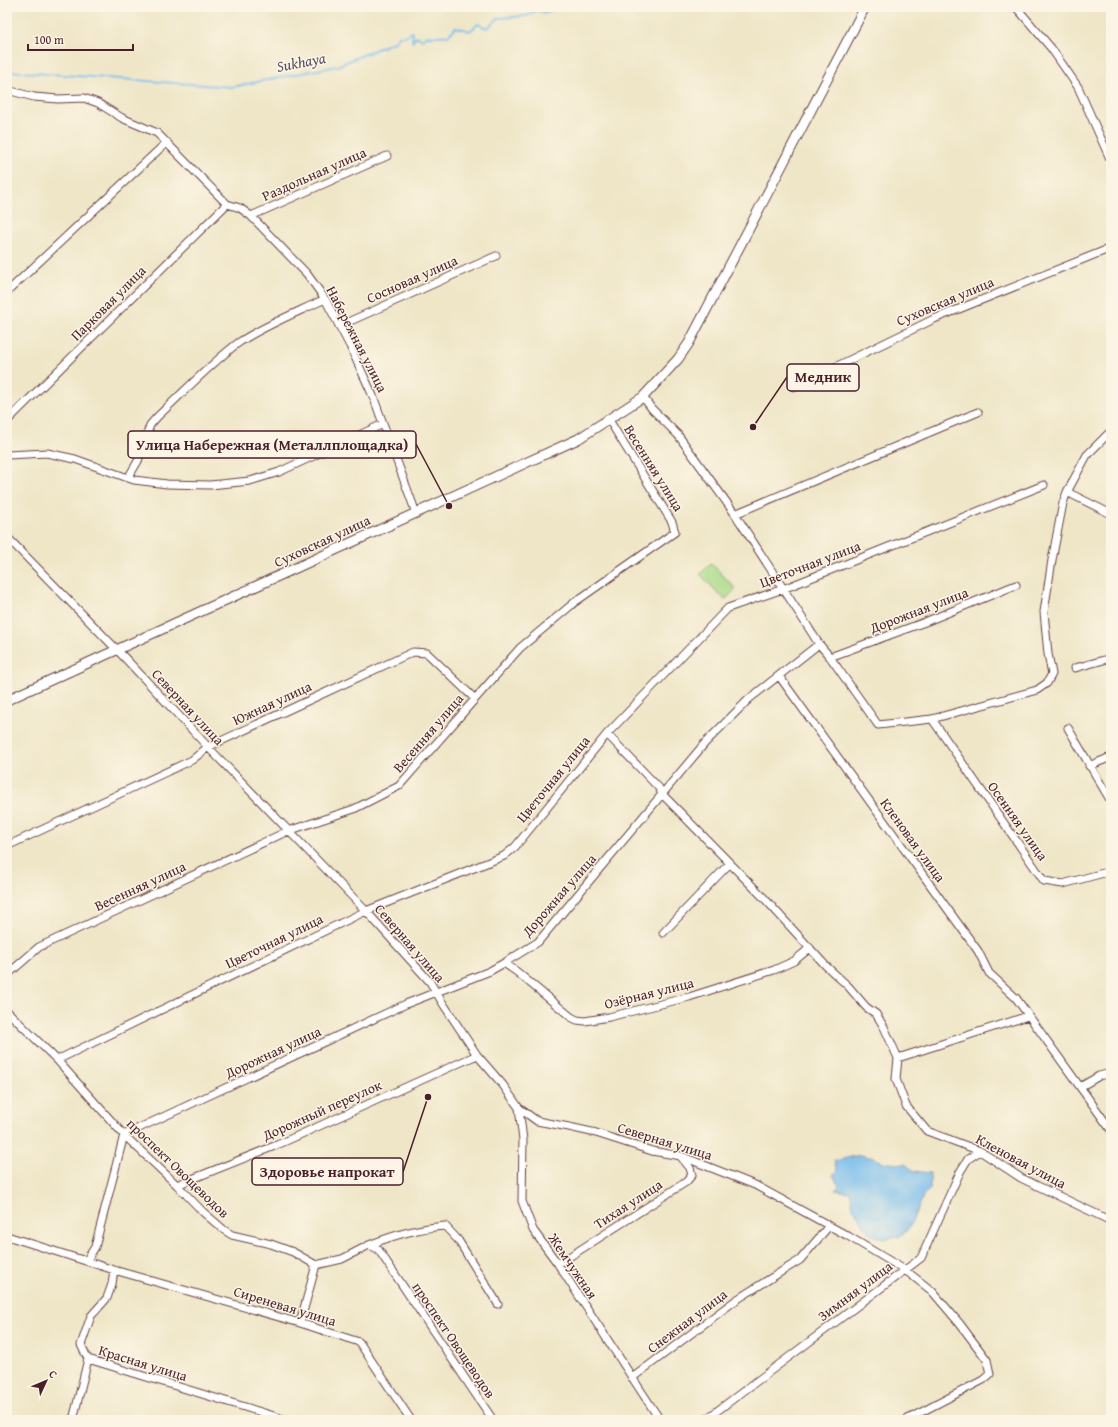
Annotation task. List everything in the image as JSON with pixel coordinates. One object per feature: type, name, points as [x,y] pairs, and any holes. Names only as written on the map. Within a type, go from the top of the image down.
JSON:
[{"type":"street","name":"Суховская улица","points":[[7,700],[578,439],[642,397],[678,358],[696,332],[865,7]]},
{"type":"street","points":[[1016,7],[1051,48],[1078,87],[1111,161]]},
{"type":"street","name":"Набережная улица","points":[[7,90],[34,97],[58,99],[84,98],[98,103],[122,118],[156,133],[227,204],[240,208],[251,216],[307,274],[326,299],[373,396],[416,513]]},
{"type":"street","points":[[7,292],[166,142]]},
{"type":"street","name":"Раздольная улица","points":[[251,216],[387,156]]},
{"type":"street","name":"Парковая улица","points":[[7,421],[227,204]]},
{"type":"street","name":"Суховская улица","points":[[794,387],[934,319],[1111,248]]},
{"type":"street","name":"Сосновая улица","points":[[339,326],[496,256]]},
{"type":"street","points":[[128,478],[138,461],[150,425],[210,365],[239,343],[272,324],[326,299]]},
{"type":"street","points":[[642,397],[678,435],[735,514],[819,644],[830,657],[878,726],[932,719],[1037,690],[1047,683],[1052,674],[1048,654],[1044,612],[1063,503],[1067,492],[1087,455],[1111,431]]},
{"type":"street","points":[[735,514],[978,412]]},
{"type":"street","name":"Весенняя улица","points":[[7,975],[39,947],[288,831],[354,809],[399,786],[520,648],[575,602],[675,532],[672,522],[609,420]]},
{"type":"street","points":[[7,455],[46,453],[75,459],[134,480],[167,484],[210,485],[250,480],[279,472],[384,424]]},
{"type":"street","name":"Цветочная улица","points":[[57,1060],[366,911],[504,856],[515,847],[607,734],[728,608],[783,589],[1044,485]]},
{"type":"street","points":[[1067,492],[1111,514]]},
{"type":"street","name":"Северная улица","points":[[7,537],[366,911],[430,982],[477,1055],[503,1085],[519,1108],[537,1121],[569,1126],[652,1151],[681,1156],[755,1185],[905,1270],[932,1291],[960,1324],[987,1360],[990,1374],[983,1380],[906,1420]]},
{"type":"street","name":"Дорожная улица","points":[[830,657],[925,622],[1016,585]]},
{"type":"street","name":"Дорожная улица","points":[[124,1135],[406,1004],[504,964],[538,942],[705,743],[749,699],[819,644]]},
{"type":"street","name":"Южная улица","points":[[7,846],[192,760],[208,747],[413,652],[427,653],[474,699]]},
{"type":"street","points":[[1075,668],[1111,658]]},
{"type":"street","name":"Кленовая улица","points":[[779,676],[978,951],[989,973],[1016,998],[1111,1130]]},
{"type":"street","name":"Осенняя улица","points":[[932,719],[1044,881],[1063,884],[1111,871]]},
{"type":"street","points":[[1068,728],[1109,798]]},
{"type":"street","name":"Кленовая улица","points":[[607,734],[826,966],[848,986],[866,1007],[876,1014],[884,1027],[898,1058],[896,1079],[906,1106],[927,1131],[980,1151],[1021,1178],[1111,1221]]},
{"type":"street","points":[[1089,766],[1111,757]]},
{"type":"street","points":[[663,933],[730,863]]},
{"type":"street","name":"Озёрная улица","points":[[504,964],[517,972],[571,1017],[577,1020],[585,1021],[608,1017],[689,997],[774,970],[794,961],[810,948]]},
{"type":"street","name":"проспект Овощеводов","points":[[7,1011],[57,1060],[124,1135],[203,1212],[224,1230],[232,1235],[293,1252],[316,1264]]},
{"type":"street","points":[[898,1058],[1028,1016]]},
{"type":"street","name":"Дорожный переулок","points":[[177,1185],[276,1145],[477,1055]]},
{"type":"street","points":[[1080,1087],[1099,1076],[1111,1073]]},
{"type":"street","name":"Жемчужная","points":[[519,1108],[523,1140],[522,1201],[533,1230],[558,1264],[660,1420]]},
{"type":"street","points":[[83,1260],[88,1258],[95,1247],[124,1135]]},
{"type":"street","name":"Зимняя улица","points":[[705,1420],[921,1258],[960,1172],[968,1159],[980,1151]]},
{"type":"street","name":"Тихая улица","points":[[558,1264],[686,1182],[692,1175],[690,1168],[681,1156]]},
{"type":"street","points":[[300,1323],[316,1264],[342,1259],[390,1236],[426,1228],[445,1226],[458,1240],[498,1304]]},
{"type":"street","name":"Снежная улица","points":[[632,1378],[736,1300],[800,1260],[829,1226]]},
{"type":"street","name":"Сиреневая улица","points":[[7,1236],[114,1270],[300,1323],[359,1342],[411,1420]]},
{"type":"street","name":"проспект Овощеводов","points":[[369,1245],[378,1249],[493,1420]]},
{"type":"street","name":"Красная улица","points":[[114,1270],[107,1298],[91,1316],[81,1345],[88,1359],[287,1420]]},
{"type":"street","points":[[72,1420],[88,1359]]},
{"type":"green space","points":[[711,563],[736,589],[725,600],[700,574]]},
{"type":"water","points":[[860,1155],[874,1158],[886,1163],[905,1164],[914,1171],[930,1173],[930,1189],[924,1195],[909,1228],[899,1237],[884,1239],[870,1234],[853,1208],[850,1192],[835,1190],[839,1186],[833,1175],[837,1170],[834,1161]]},
{"type":"waterway","name":"Sukhaya","points":[[7,71],[232,87],[337,66],[396,41],[398,36],[404,36],[413,32],[412,42],[417,36],[422,40],[426,36],[448,36],[456,27],[470,31],[478,24],[487,28],[499,18],[527,16],[537,10],[546,13],[558,7]]},
{"type":"place","name":"Медник","points":[[753,427]]},
{"type":"place","name":"Улица Набережная (Металлплощадка)","points":[[449,506]]},
{"type":"place","name":"Здоровье напрокат","points":[[428,1097]]}]
